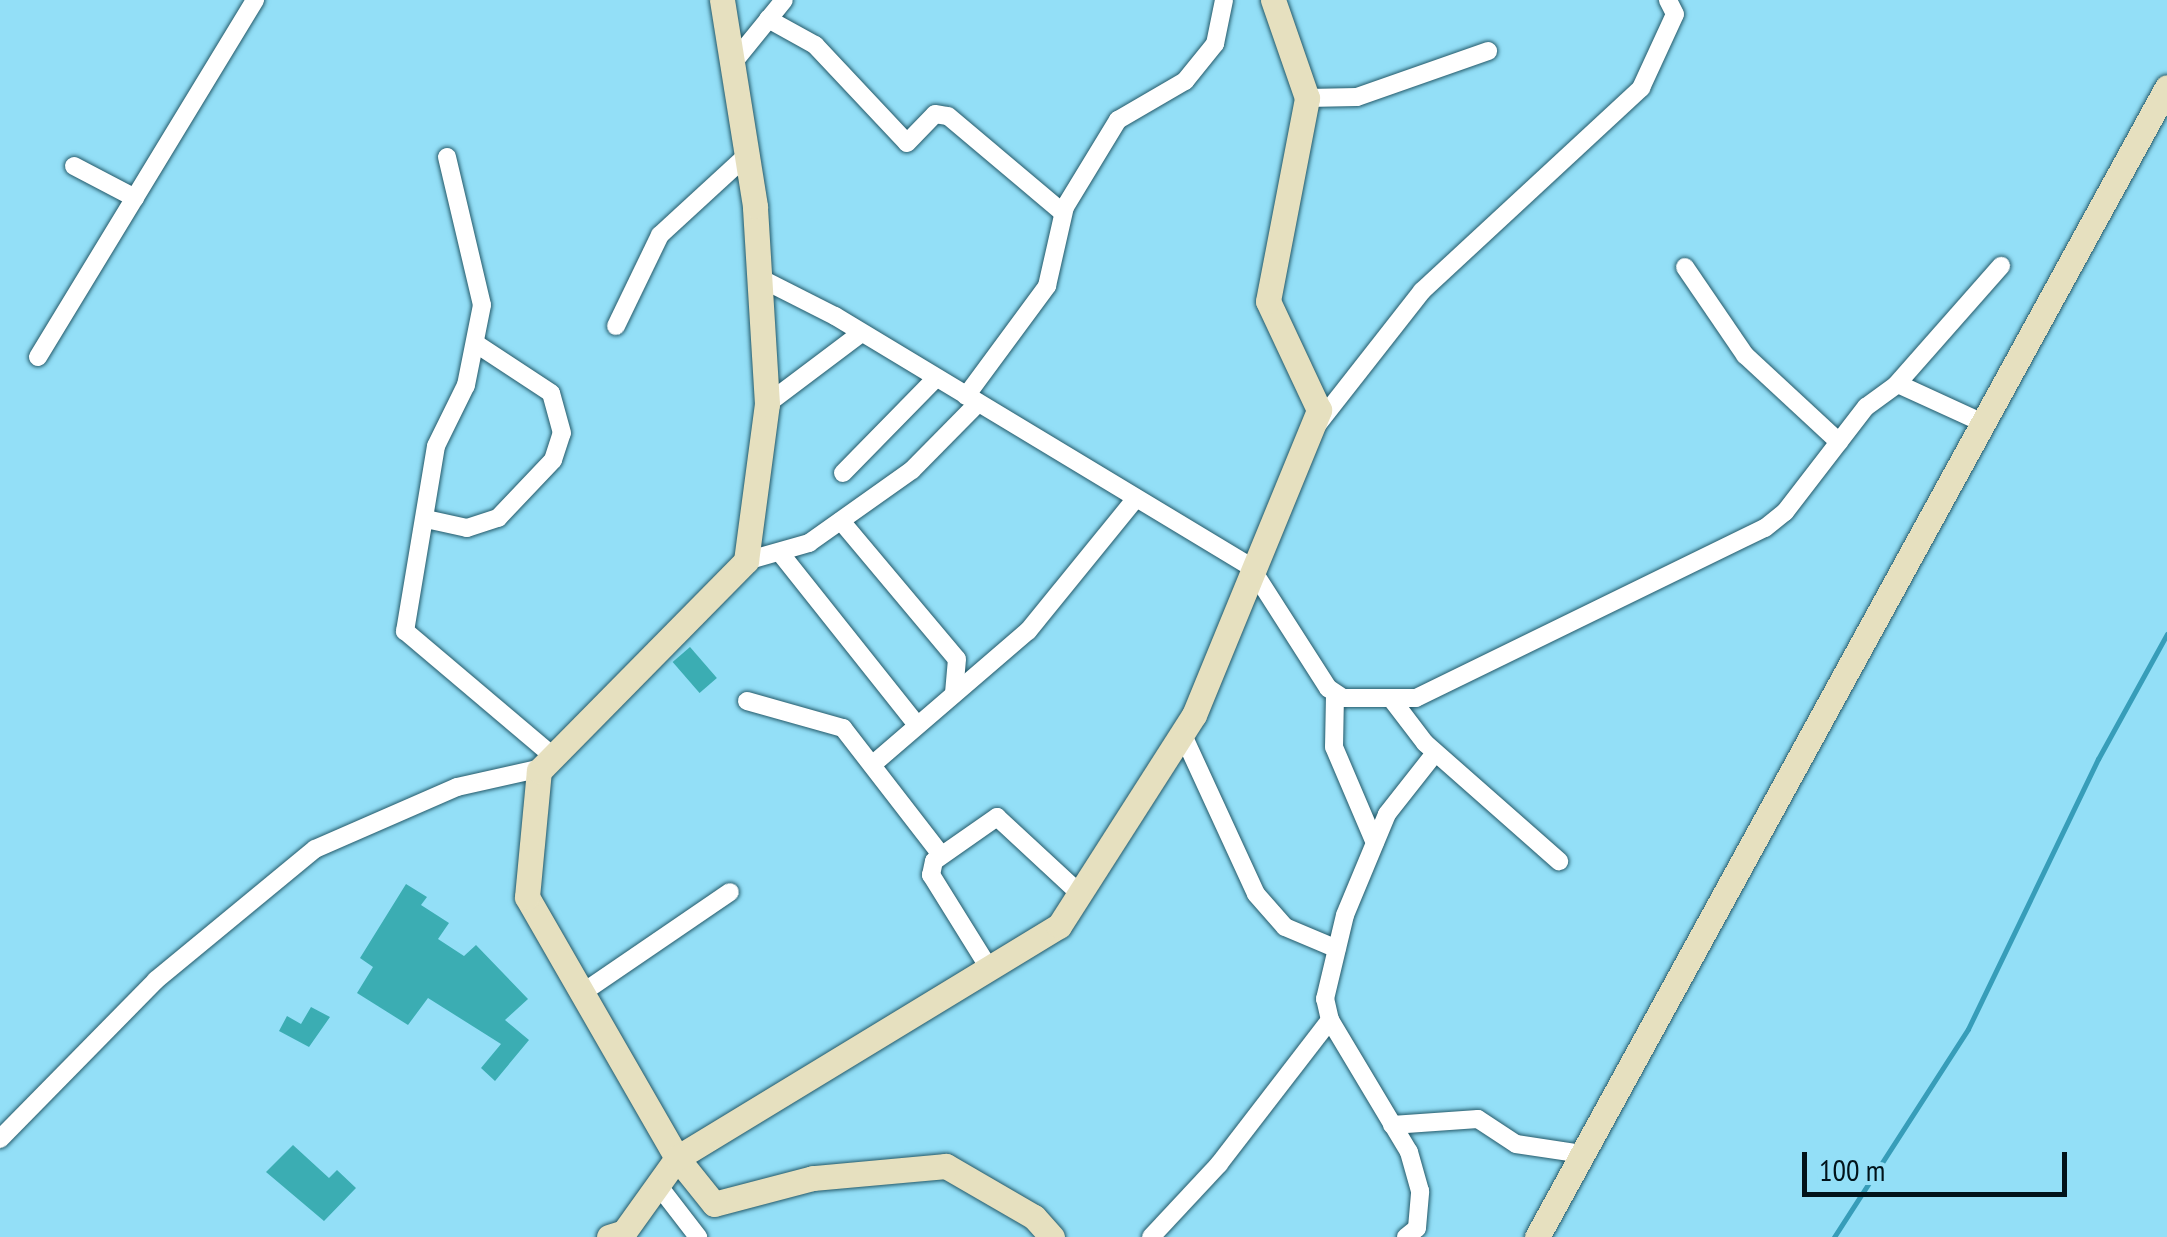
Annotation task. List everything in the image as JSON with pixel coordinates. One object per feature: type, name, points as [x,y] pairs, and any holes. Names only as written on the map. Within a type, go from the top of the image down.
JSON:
[{"type":"street","points":[[38,357],[254,0]]},
{"type":"street","points":[[722,0],[747,155],[767,404],[746,561]]},
{"type":"street","points":[[732,64],[784,0]]},
{"type":"street","points":[[0,1140],[156,980],[314,850],[469,783],[548,762],[746,561],[781,554],[840,521],[912,470],[972,400],[1047,286],[1063,213],[1118,120],[1179,86],[1212,50],[1224,0]]},
{"type":"street","points":[[1273,0],[1306,98],[1268,301],[1315,394],[1317,425]]},
{"type":"street","points":[[609,1237],[624,1232],[677,1158],[1059,926],[1182,733],[1250,566],[1317,425],[1422,291],[1636,94],[1675,14],[1668,0]]},
{"type":"street","points":[[768,19],[814,45],[908,143],[934,114],[948,116],[1063,213]]},
{"type":"street","points":[[1306,98],[1358,97],[1488,51]]},
{"type":"street","points":[[1537,1237],[2167,87]]},
{"type":"street","points":[[616,326],[660,235],[747,155]]},
{"type":"street","points":[[446,156],[481,290],[464,391],[436,446],[404,631],[548,762]]},
{"type":"street","points":[[74,166],[135,198]]},
{"type":"street","points":[[1335,695],[1394,701],[1416,698],[1765,528],[1785,512],[1866,407],[1896,385],[2002,266]]},
{"type":"street","points":[[1685,267],[1745,355],[1839,442]]},
{"type":"street","points":[[758,277],[936,378],[1250,566],[1335,695],[1334,746],[1375,843]]},
{"type":"street","points":[[767,404],[860,334]]},
{"type":"street","points":[[426,518],[467,528],[498,518],[553,460],[562,433],[551,393],[475,343]]},
{"type":"street","points":[[843,473],[936,378]]},
{"type":"street","points":[[1896,385],[1983,423]]},
{"type":"street","points":[[872,765],[1028,631],[1136,498]]},
{"type":"street","points":[[840,521],[957,659],[954,694]]},
{"type":"street","points":[[781,554],[917,725]]},
{"type":"street","points":[[746,700],[835,722],[941,855]]},
{"type":"street","points":[[1394,701],[1436,753],[1559,862]]},
{"type":"street","points":[[1182,733],[1256,894],[1285,927],[1336,949]]},
{"type":"street","points":[[1406,1237],[1417,1228],[1420,1190],[1392,1125],[1330,1020],[1325,999],[1336,949],[1375,843],[1392,808],[1436,753]]},
{"type":"street","points":[[548,762],[527,896],[677,1158],[714,1204],[813,1178],[946,1166],[1034,1217],[1052,1237]]},
{"type":"street","points":[[989,968],[932,875],[930,865],[941,855],[996,817],[1079,894]]},
{"type":"street","points":[[582,993],[730,892]]},
{"type":"street","points":[[1152,1237],[1220,1164],[1330,1020]]},
{"type":"street","points":[[1392,1125],[1478,1119],[1516,1144],[1582,1154]]},
{"type":"street","points":[[658,1185],[698,1237]]},
{"type":"building","points":[[690,647],[717,678],[700,693],[673,662]]},
{"type":"building","points":[[406,884],[427,897],[421,905],[449,923],[438,939],[464,956],[476,945],[528,999],[505,1020],[529,1040],[495,1081],[481,1068],[501,1044],[428,998],[408,1025],[357,993],[373,967],[360,958]]},
{"type":"building","points":[[311,1007],[330,1017],[309,1047],[279,1031],[287,1016],[301,1024]]},
{"type":"building","points":[[293,1145],[329,1178],[337,1170],[356,1188],[324,1221],[266,1172]]},
{"type":"waterway","points":[[1834,1237],[1968,1029],[2098,759],[2167,634]]}]
